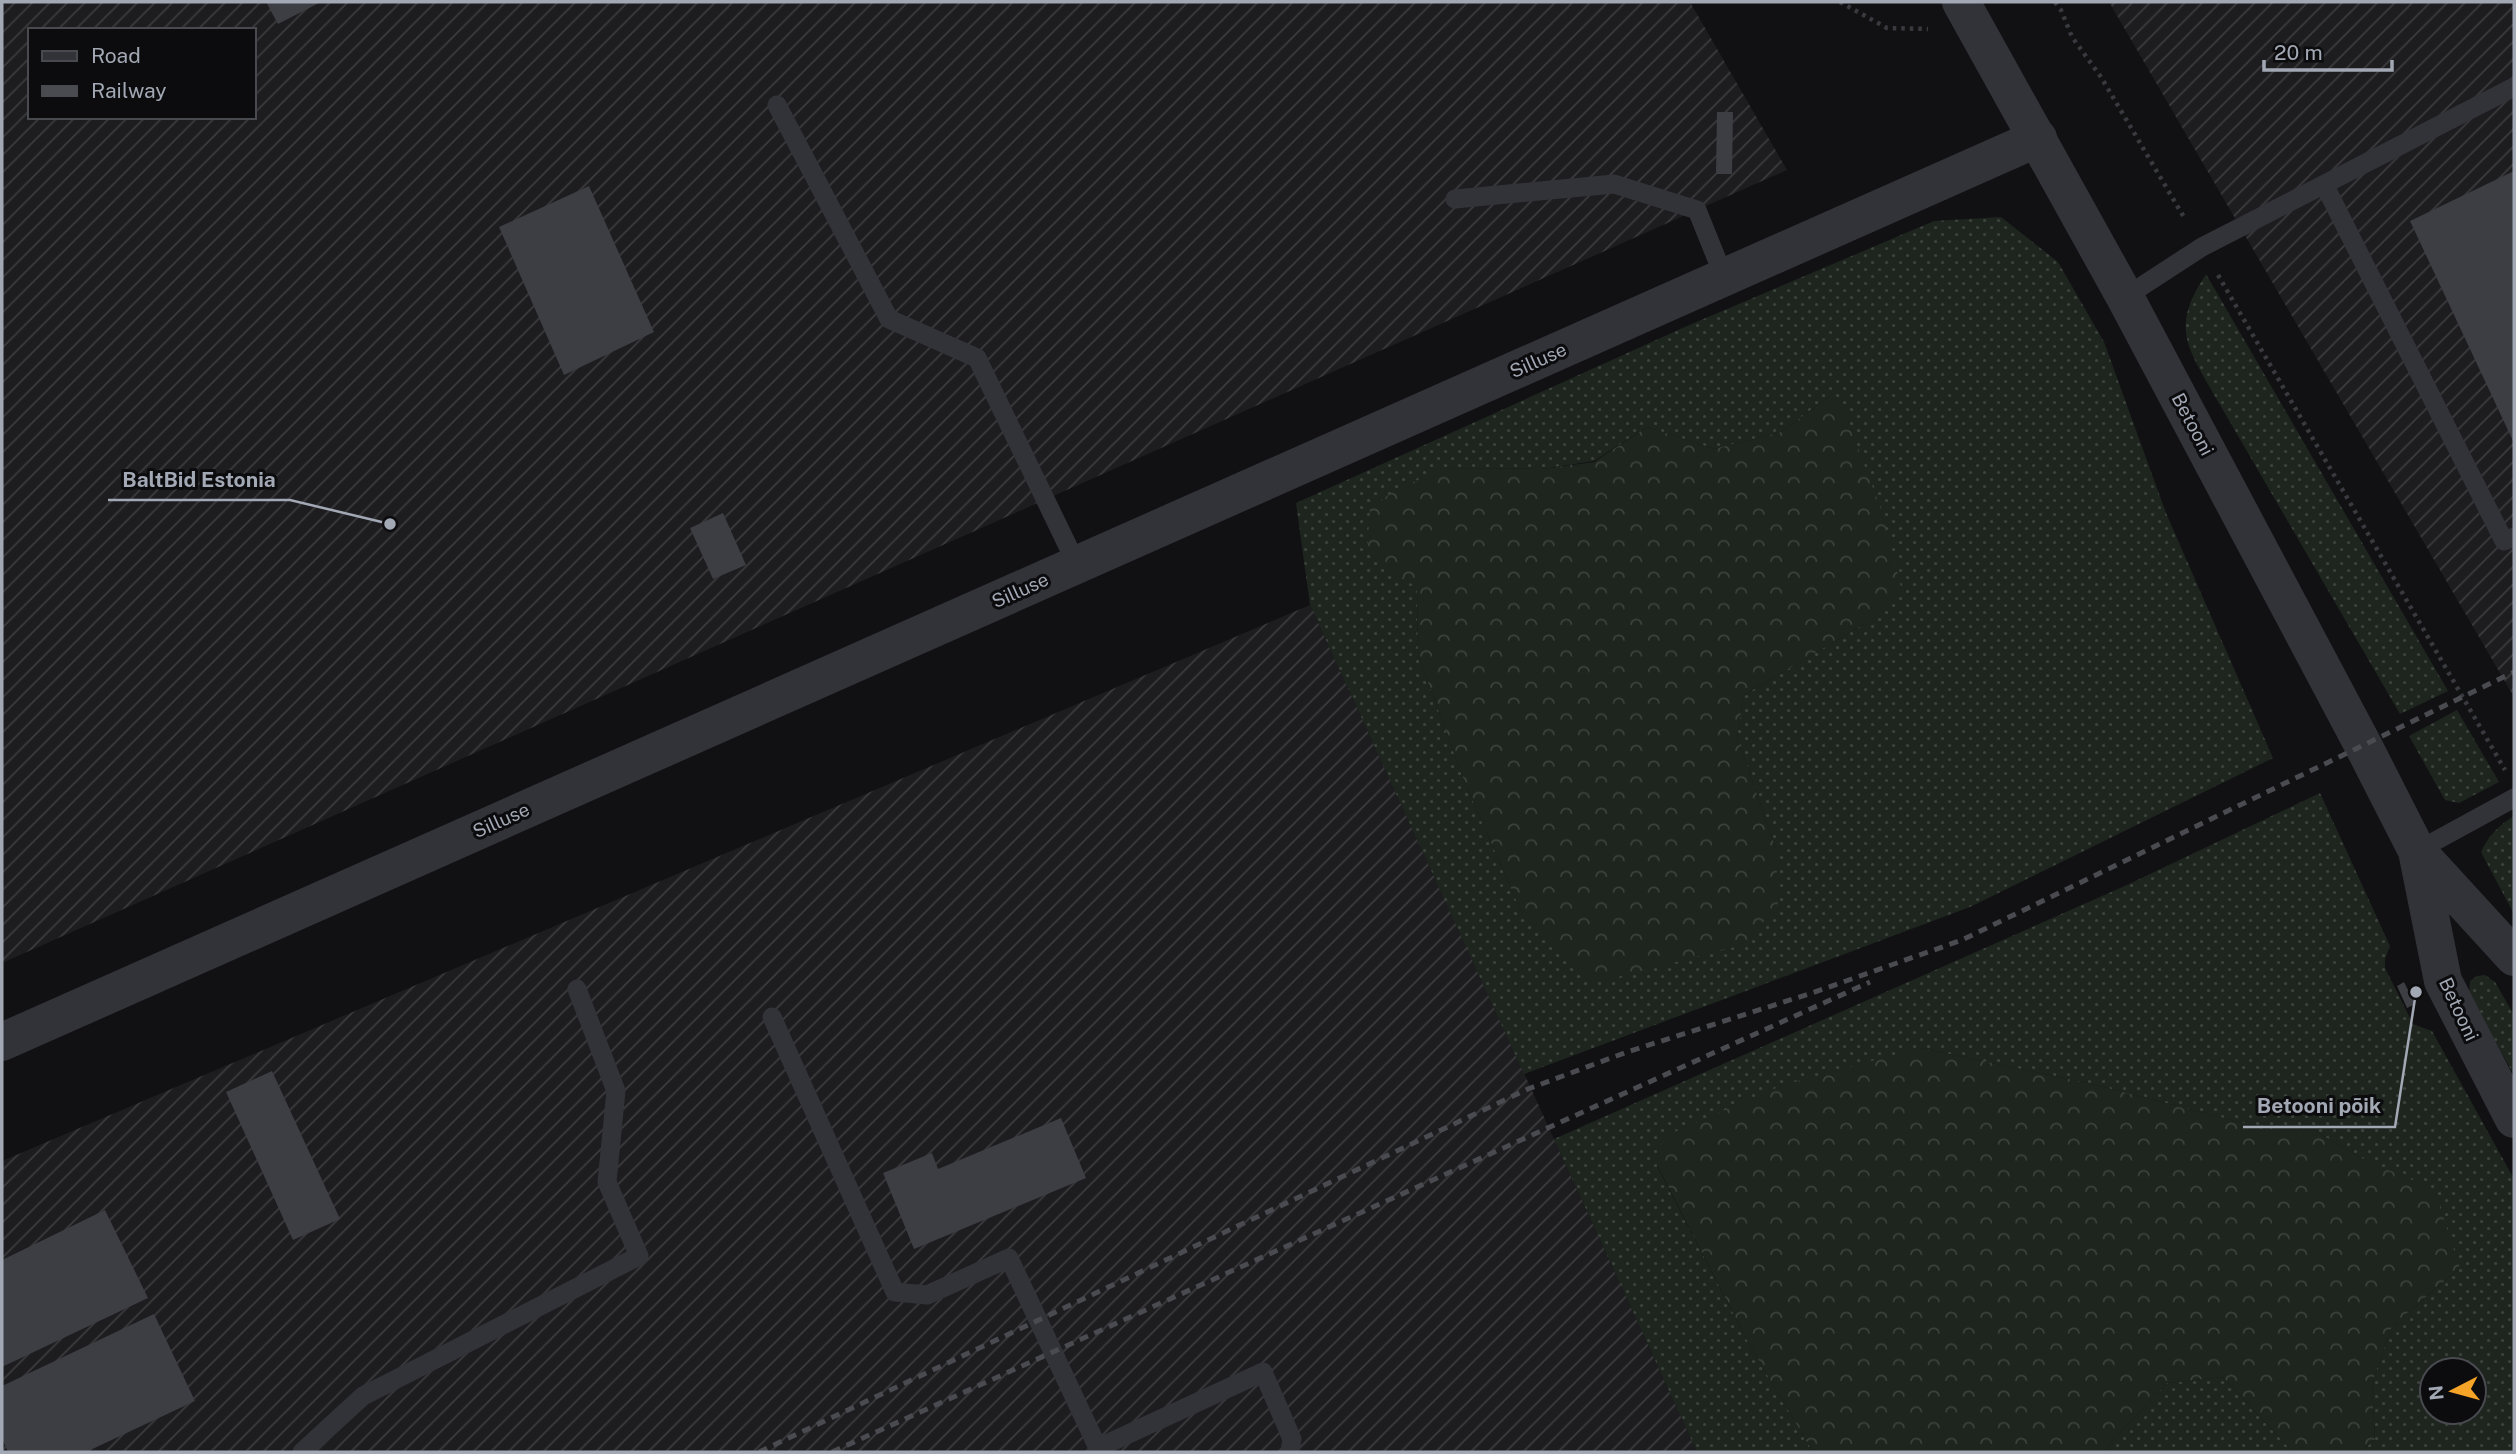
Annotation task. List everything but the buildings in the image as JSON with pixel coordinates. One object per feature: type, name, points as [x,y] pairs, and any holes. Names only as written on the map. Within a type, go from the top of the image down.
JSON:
[{"type":"street","name":"Betooni","points":[[1970,16],[2125,297],[2417,851],[2514,957]]},
{"type":"street","name":"Silluse","points":[[2,1042],[2038,138]]},
{"type":"street","name":"Betooni","points":[[2417,851],[2443,981],[2514,1119]]},
{"type":"lane","points":[[2125,297],[2202,247],[2514,87]]},
{"type":"lane","points":[[777,105],[889,319],[976,358],[1077,565]]},
{"type":"lane","points":[[1454,199],[1614,184],[1697,210],[1724,277]]},
{"type":"lane","points":[[2325,186],[2504,541],[2514,537]]},
{"type":"lane","points":[[2417,851],[2514,798]]},
{"type":"lane","points":[[302,1452],[363,1396],[639,1256],[607,1182],[616,1091],[577,989]]},
{"type":"lane","points":[[772,1017],[894,1292],[927,1296],[1009,1258],[1098,1450],[1263,1372],[1292,1439],[1290,1452]]},
{"type":"path","points":[[1840,2],[1887,28],[1970,16]]},
{"type":"path","points":[[2055,2],[2062,10],[2072,37],[2101,77],[2202,247],[2508,775]]},
{"type":"shaded area","points":[[2,2],[1690,2],[1787,170],[2,963]]},
{"type":"shaded area","points":[[2109,2],[2514,2],[2514,697],[2384,474]]},
{"type":"shaded area","points":[[1310,605],[1697,1452],[2,1452],[2,1161]]},
{"type":"green space","points":[[2001,217],[2058,262],[2104,342],[2166,513],[2273,758],[1970,907],[1524,1074],[1310,605],[1296,503],[1687,326],[1934,221]],"holes":[[[1830,396],[1864,624],[1744,695],[1737,737],[1776,849],[1521,911],[1465,783],[1418,655],[1417,588],[1442,468],[1542,469],[1594,461],[1647,427],[1714,449],[1781,432]]]},
{"type":"green space","points":[[2206,274],[2448,691],[2400,714],[2209,386],[2188,343],[2186,330],[2190,305]]},
{"type":"green space","points":[[1830,396],[1846,416],[1882,512],[1901,587],[1864,624],[1744,695],[1737,737],[1776,849],[1778,905],[1743,945],[1590,984],[1521,911],[1465,783],[1418,655],[1417,588],[1367,551],[1370,509],[1391,493],[1442,468],[1542,469],[1594,462],[1647,427],[1714,449],[1781,432]]},
{"type":"green space","points":[[2457,710],[2499,782],[2459,803],[2445,800],[2409,736]]},
{"type":"green space","points":[[2320,793],[2390,946],[2385,968],[2413,1024],[2432,1031],[2514,1179],[2514,1452],[2361,1452],[2375,1439],[2372,1383],[2392,1326],[2460,1268],[2365,1160],[2313,1130],[2247,1124],[2088,1083],[1920,1048],[1657,1166],[1749,1344],[1813,1452],[1697,1452],[1554,1139],[2127,885]]},
{"type":"green space","points":[[2514,816],[2514,914],[2481,852],[2494,831]]},
{"type":"green space","points":[[2485,975],[2495,982],[2514,1015],[2514,1075],[2469,994],[2470,981]]},
{"type":"green space","points":[[1920,1048],[2088,1083],[2247,1124],[2313,1130],[2365,1160],[2434,1189],[2460,1268],[2392,1326],[2372,1383],[2375,1439],[2361,1452],[2293,1452],[2223,1377],[2167,1383],[2102,1452],[1813,1452],[1749,1344],[1657,1165],[1663,1137],[1783,1085]]},
{"type":"green space","points":[[2223,1377],[2293,1452],[2102,1452],[2167,1383]]},
{"type":"railway","points":[[759,1452],[1528,1089],[1627,1052],[1812,993],[1962,940],[2514,672]]},
{"type":"railway","points":[[832,1452],[1870,982]]},
{"type":"place","name":"BaltBid Estonia","points":[[390,524]]},
{"type":"place","name":"Betooni põik","points":[[2416,992]]}]
